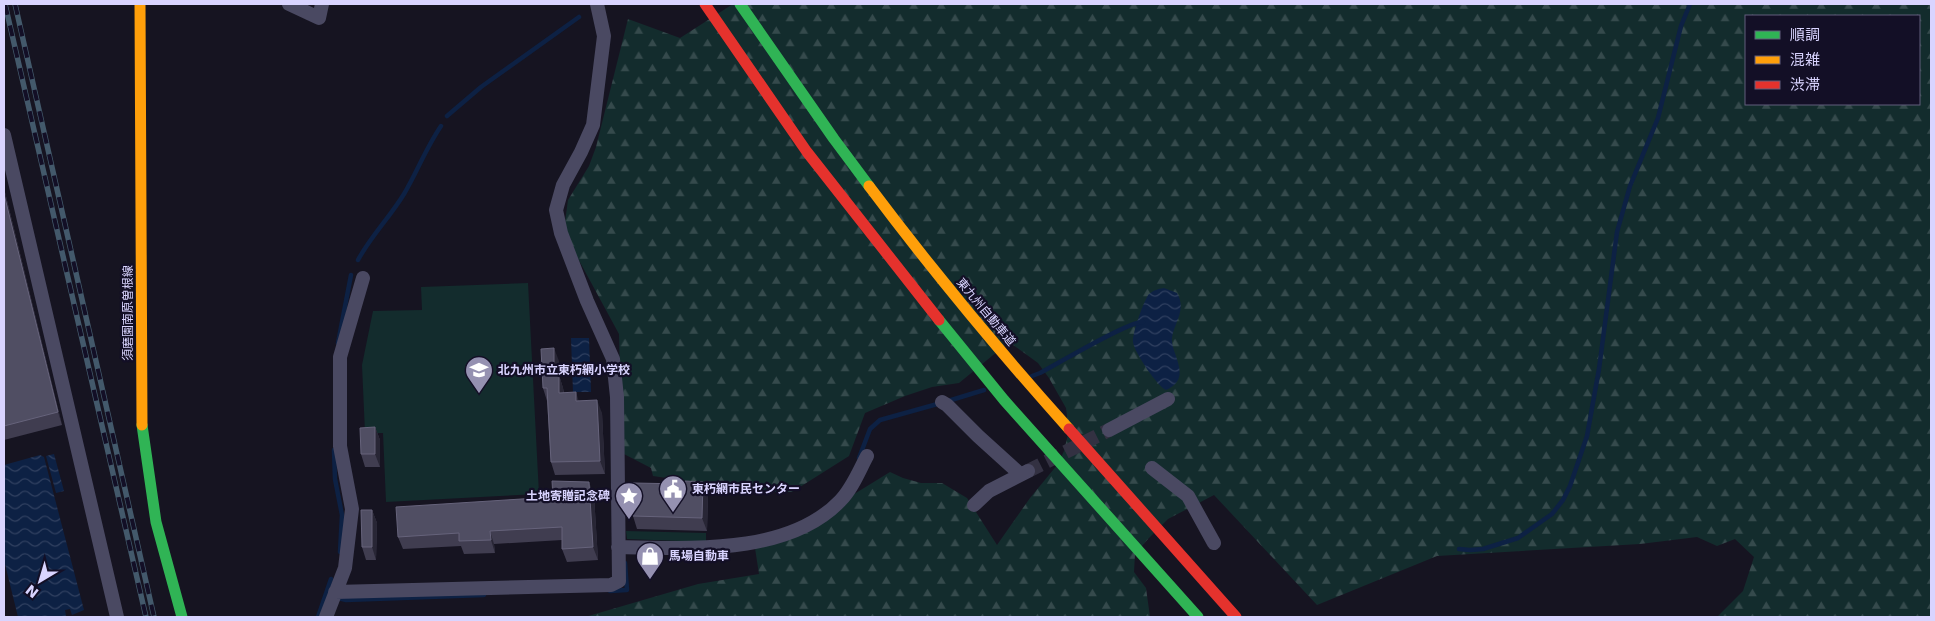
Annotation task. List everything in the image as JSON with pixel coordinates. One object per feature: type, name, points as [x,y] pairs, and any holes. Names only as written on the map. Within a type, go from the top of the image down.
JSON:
[{"type":"main road","name":"須磨園南原曽根線","points":[[140,4],[142,425],[156,522],[182,617]]},
{"type":"main road","points":[[705,4],[807,152],[906,281],[1004,400],[1198,617]]},
{"type":"main road","name":"東九州自動車道","points":[[740,4],[834,139],[924,259],[1026,381],[1236,617]]},
{"type":"street","points":[[289,4],[319,18],[322,4]]},
{"type":"street","points":[[335,592],[611,585],[619,581],[616,397],[613,359],[587,301],[561,233],[556,210],[563,185],[593,126],[604,36],[597,4]]},
{"type":"street","points":[[4,135],[117,617]]},
{"type":"street","points":[[326,617],[345,568],[352,509],[340,446],[340,357],[363,278]]},
{"type":"street","points":[[1109,430],[1168,399]]},
{"type":"street","points":[[942,402],[948,404],[978,436],[1024,473],[988,491],[974,504]]},
{"type":"street","points":[[618,547],[732,547],[781,535],[813,522],[828,512],[851,487],[867,456]]},
{"type":"street","points":[[1152,468],[1188,496],[1214,542]]},
{"type":"green space","points":[[733,4],[1931,4],[1931,617],[1717,617],[1743,591],[1754,557],[1735,539],[1717,546],[1697,537],[1640,544],[1437,556],[1317,605],[1214,495],[1168,519],[1135,554],[1134,572],[1146,588],[1150,617],[585,617],[698,584],[759,574],[755,548],[851,496],[890,472],[921,483],[942,483],[967,498],[997,545],[1030,498],[1058,464],[1064,451],[1069,430],[1066,408],[1049,378],[1038,363],[1009,342],[959,383],[932,387],[865,413],[849,456],[792,492],[762,492],[653,476],[651,468],[622,453],[619,334],[575,253],[567,234],[565,222],[568,200],[589,166],[596,147],[628,19],[680,38]]},
{"type":"green space","points":[[528,283],[539,494],[386,502],[383,433],[365,433],[362,365],[373,311],[422,310],[421,287]]},
{"type":"green space","points":[[626,531],[706,533],[706,542],[627,539]]},
{"type":"water","points":[[1164,288],[1177,293],[1181,305],[1172,338],[1180,372],[1174,385],[1166,390],[1147,369],[1137,353],[1133,342],[1136,325],[1147,297],[1158,289]]},
{"type":"water","points":[[571,338],[589,338],[591,392],[573,392]]},
{"type":"water","points":[[54,454],[64,491],[56,493],[46,456]]},
{"type":"water","points":[[40,455],[44,457],[84,610],[72,615],[70,609],[65,610],[66,616],[61,617],[18,617],[4,560],[4,465]]},
{"type":"building","points":[[4,194],[58,412],[4,426]]},
{"type":"building","points":[[554,348],[554,375],[559,375],[559,393],[576,392],[576,401],[597,400],[600,461],[551,462],[547,388],[543,388],[541,349]]},
{"type":"building","points":[[375,427],[375,454],[361,454],[360,428]]},
{"type":"building","points":[[552,481],[589,482],[593,547],[562,549],[562,527],[490,531],[491,540],[459,541],[459,533],[398,537],[396,507],[553,497]]},
{"type":"building","points":[[685,481],[703,482],[702,518],[633,516],[633,483],[685,484]]},
{"type":"building","points":[[361,510],[372,510],[372,547],[362,547]]},
{"type":"waterway","points":[[1459,549],[1483,549],[1518,538],[1552,514],[1563,500],[1570,486],[1587,436],[1599,369],[1617,232],[1630,186],[1658,118],[1681,26],[1690,4]]},
{"type":"waterway","points":[[447,116],[481,87],[579,17]]},
{"type":"waterway","points":[[358,260],[404,194],[441,126]]},
{"type":"waterway","points":[[338,343],[351,275]]},
{"type":"waterway","points":[[1032,376],[1123,328],[1143,322]]},
{"type":"waterway","points":[[948,401],[984,390]]},
{"type":"waterway","points":[[859,458],[870,429],[880,420],[941,403]]},
{"type":"waterway","points":[[334,450],[335,479],[342,515],[340,552]]},
{"type":"waterway","points":[[610,591],[627,590],[625,563]]},
{"type":"waterway","points":[[318,617],[331,579]]},
{"type":"waterway","points":[[338,598],[346,600],[484,595]]},
{"type":"tunnel","points":[[1028,471],[1109,430]]},
{"type":"railway","points":[[5,4],[146,617]]},
{"type":"railway","points":[[15,4],[154,617]]},
{"type":"traffic: fast","points":[[740,4],[869,186]]},
{"type":"traffic: fast","points":[[939,320],[1004,400],[1198,617]]},
{"type":"traffic: fast","points":[[142,425],[156,522],[182,617]]},
{"type":"traffic: slow","points":[[140,4],[142,425]]},
{"type":"traffic: slow","points":[[869,186],[966,310],[1069,429]]},
{"type":"traffic: jam","points":[[705,4],[807,152],[939,320]]},
{"type":"traffic: jam","points":[[1069,429],[1236,617]]},
{"type":"place","name":"北九州市立東朽網小学校","points":[[479,394]]},
{"type":"place","name":"東朽網市民センター","points":[[673,513]]},
{"type":"place","name":"土地寄贈記念碑","points":[[629,520]]},
{"type":"place","name":"馬場自動車","points":[[650,580]]}]
